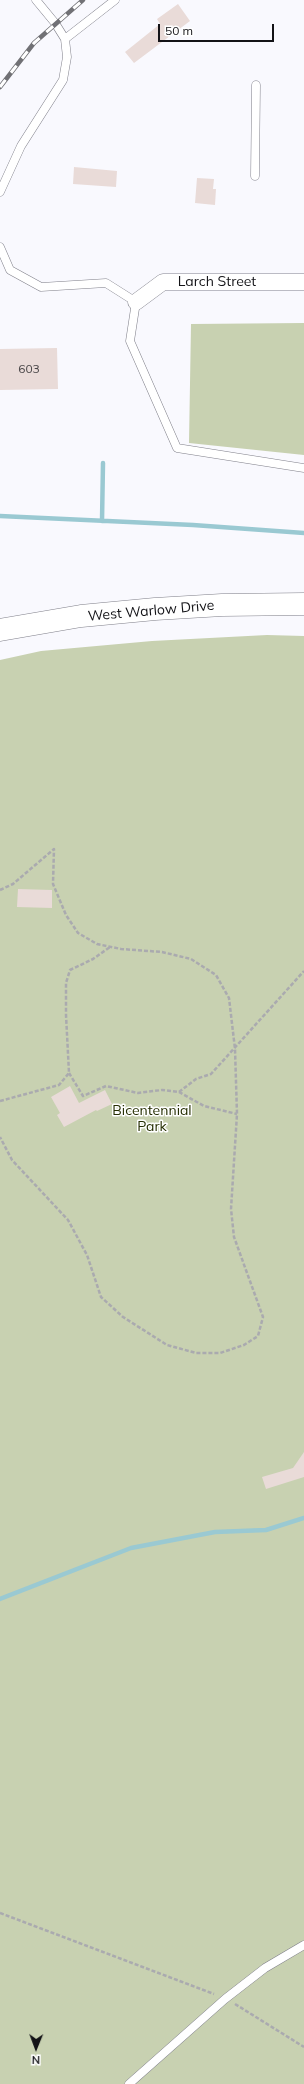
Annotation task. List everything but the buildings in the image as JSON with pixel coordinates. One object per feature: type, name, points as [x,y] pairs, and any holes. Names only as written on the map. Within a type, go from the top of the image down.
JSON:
[{"type":"street","name":"Larch Street","points":[[136,302],[162,282],[304,282]]},
{"type":"street","name":"West Warlow Drive","points":[[0,630],[81,616],[155,609],[222,605],[304,604]]},
{"type":"lane","points":[[0,192],[21,146],[63,80],[67,57],[65,39],[36,0]]},
{"type":"lane","points":[[65,39],[114,0]]},
{"type":"lane","points":[[255,176],[256,85]]},
{"type":"lane","points":[[0,247],[10,270],[40,287],[106,283],[136,302],[130,341],[177,448],[304,468]]},
{"type":"lane","points":[[129,2084],[225,1998],[265,1968],[304,1945]]},
{"type":"path","points":[[0,890],[13,884],[54,849],[53,884],[66,915],[78,933],[98,944],[110,947],[162,952],[191,959],[216,976],[229,998],[235,1049],[237,1114],[231,1209],[234,1237],[263,1317],[258,1336],[244,1345],[220,1353],[196,1353],[168,1345],[123,1318],[101,1297],[87,1255],[68,1220],[12,1160],[0,1137]]},
{"type":"path","points":[[110,947],[93,959],[70,970],[66,983],[69,1073],[83,1096],[106,1086],[138,1093],[162,1090],[179,1092],[204,1106],[237,1114]]},
{"type":"path","points":[[179,1092],[196,1079],[211,1074],[304,971]]},
{"type":"path","points":[[0,1101],[59,1084],[69,1073]]},
{"type":"path","points":[[0,1913],[225,1998],[304,2047]]},
{"type":"green space","points":[[304,323],[304,455],[189,443],[191,324]]},
{"type":"green space","name":"Bicentennial Park","points":[[267,635],[304,636],[304,2084],[0,2084],[0,660],[41,651],[152,641]]},
{"type":"waterway","points":[[102,521],[103,463]]},
{"type":"waterway","points":[[0,516],[193,525],[304,533]]},
{"type":"waterway","points":[[0,1599],[131,1548],[215,1532],[266,1530],[304,1518]]},
{"type":"railway","points":[[0,87],[34,43],[83,0]]}]
